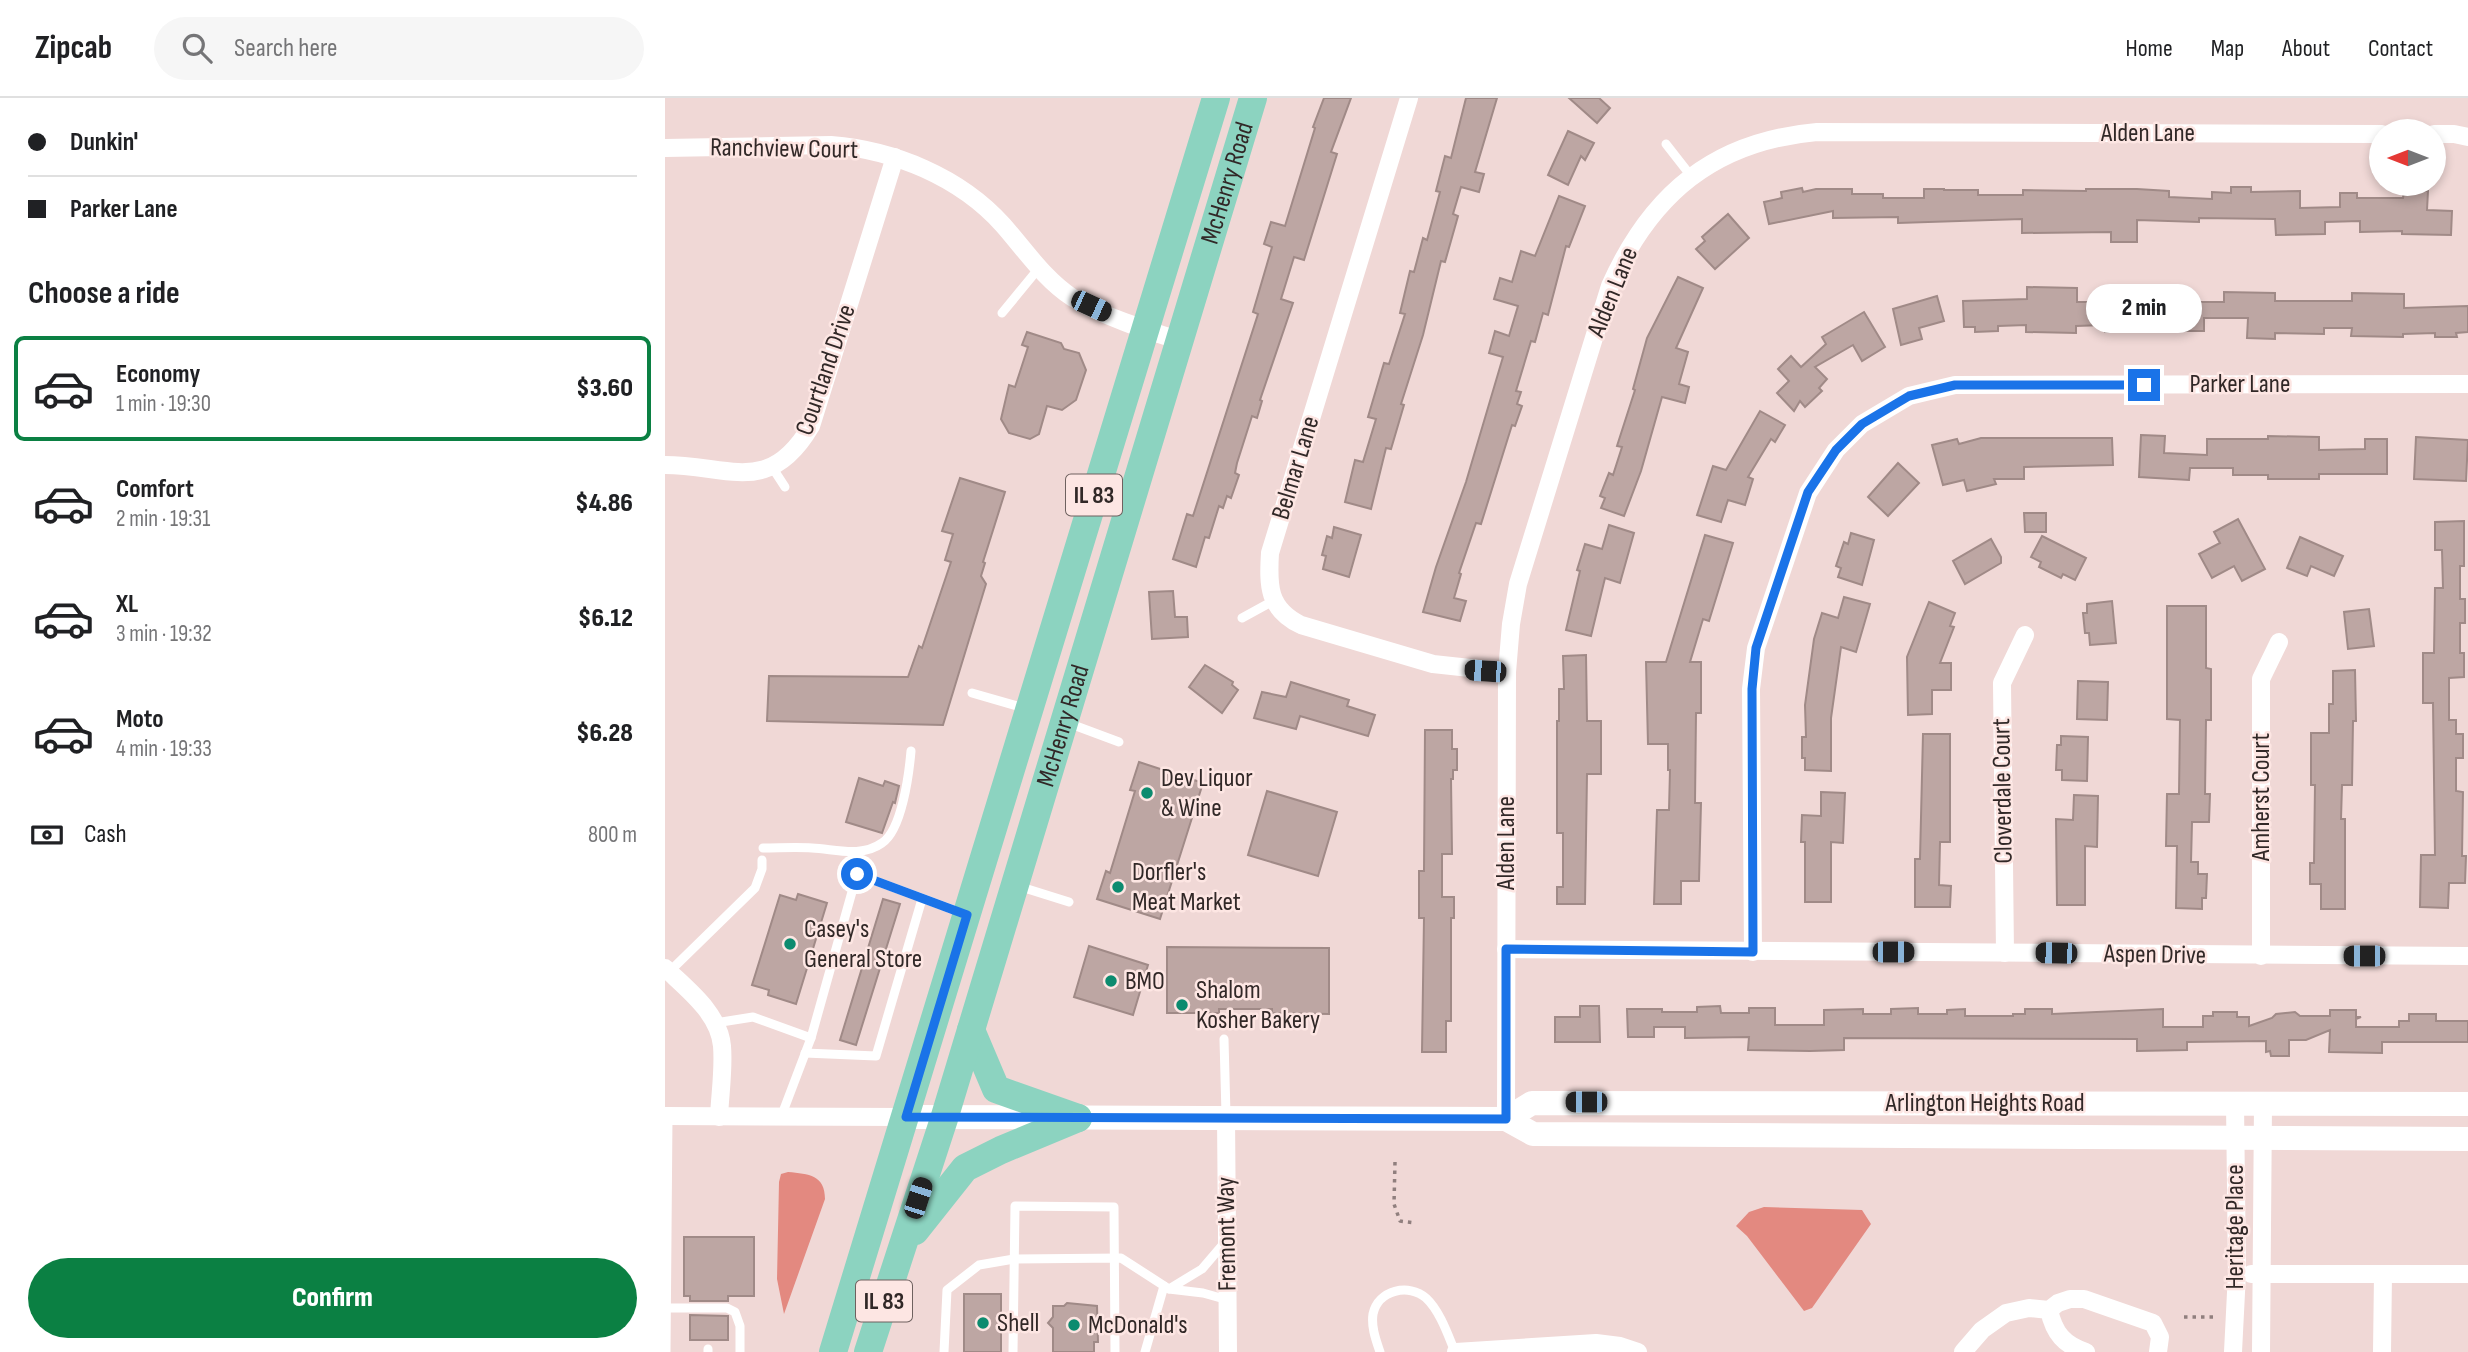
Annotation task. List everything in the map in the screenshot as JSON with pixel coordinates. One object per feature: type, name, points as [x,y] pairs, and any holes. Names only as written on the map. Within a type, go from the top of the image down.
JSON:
[{"type":"main road","name":"McHenry Road","points":[[833,1352],[1216,98]]},
{"type":"main road","name":"McHenry Road","points":[[869,1352],[944,1119],[1253,98]]},
{"type":"main road","points":[[971,1030],[996,1089],[1078,1118]]},
{"type":"main road","name":"Arlington Heights Road","points":[[1506,1119],[1532,1102],[2468,1104]]},
{"type":"main road","name":"Arlington Heights Road","points":[[906,1117],[1506,1119],[1533,1133],[2468,1139]]},
{"type":"main road","points":[[901,1250],[965,1168],[1078,1118]]},
{"type":"street","name":"Belmar Lane","points":[[1273,601],[1269,572],[1270,553],[1409,98]]},
{"type":"street","name":"Alden Lane","points":[[1506,1119],[1507,672],[1511,624],[1518,584],[1610,286],[1622,258],[1662,202],[1691,176],[1730,154],[1775,139],[1817,132],[2369,134]]},
{"type":"street","points":[[2447,135],[2468,137]]},
{"type":"street","name":"Ranchview Court","points":[[665,148],[831,145],[858,147],[895,157],[927,170],[965,192],[1001,222],[1039,268],[1073,298],[1178,340]]},
{"type":"street","name":"Courtland Drive","points":[[665,466],[749,473],[772,467],[798,448],[811,426],[895,157]]},
{"type":"street","name":"Parker Lane","points":[[1753,952],[1752,689],[1756,648],[1808,492],[1836,450],[1862,424],[1909,396],[1955,385],[2468,384]]},
{"type":"street","points":[[1273,601],[1287,618],[1301,625],[1433,664],[1507,672]]},
{"type":"street","name":"Cloverdale Court","points":[[2005,953],[2002,683],[2025,635]]},
{"type":"street","name":"Amherst Court","points":[[2261,956],[2261,679],[2279,642]]},
{"type":"street","name":"Aspen Drive","points":[[1506,949],[2468,957]]},
{"type":"street","points":[[667,970],[700,1001],[715,1023],[722,1044],[719,1117]]},
{"type":"street","name":"Heritage Place","points":[[2233,1352],[2237,1273],[2235,1102]]},
{"type":"street","name":"Heritage Place","points":[[2261,1352],[2263,1103]]},
{"type":"street","points":[[666,1116],[906,1117]]},
{"type":"street","name":"Fremont Way","points":[[1226,1117],[1228,1352]]},
{"type":"street","points":[[2237,1273],[2468,1274]]},
{"type":"street","points":[[2382,1352],[2383,1274]]},
{"type":"street","points":[[1963,1352],[1982,1330],[2006,1313],[2029,1308],[2049,1310],[2064,1300],[2084,1299],[2153,1323],[2159,1331],[2158,1352]]},
{"type":"street","points":[[2049,1310],[2059,1337],[2074,1348],[2086,1352]]},
{"type":"street","points":[[1456,1352],[1596,1343],[1621,1346],[1638,1352]]},
{"type":"lane","points":[[1666,144],[1691,176]]},
{"type":"lane","points":[[1002,313],[1039,268]]},
{"type":"lane","points":[[772,467],[785,487]]},
{"type":"lane","points":[[1242,618],[1273,601]]},
{"type":"lane","points":[[972,693],[1029,710]]},
{"type":"lane","points":[[1064,721],[1119,742]]},
{"type":"lane","points":[[763,848],[855,851],[871,848],[886,839],[893,829],[909,777],[911,751]]},
{"type":"lane","points":[[667,970],[755,888],[762,869],[762,860]]},
{"type":"lane","points":[[781,1117],[811,1038],[857,874],[967,915]]},
{"type":"lane","points":[[1014,885],[1069,902]]},
{"type":"lane","points":[[805,1053],[876,1056],[922,899]]},
{"type":"lane","points":[[715,1023],[753,1017],[811,1038]]},
{"type":"lane","points":[[1224,1039],[1226,1117]]},
{"type":"lane","points":[[666,1116],[666,1352]]},
{"type":"lane","points":[[1013,1352],[1015,1206],[1114,1207],[1115,1352]]},
{"type":"lane","points":[[1145,1352],[1166,1287],[1202,1269],[1227,1239]]},
{"type":"lane","points":[[944,1352],[947,1290],[979,1265],[1014,1259],[1121,1258],[1166,1287],[1228,1300]]},
{"type":"lane","points":[[1380,1352],[1373,1328],[1375,1308],[1385,1296],[1402,1290],[1415,1292],[1426,1298],[1456,1352]]},
{"type":"lane","points":[[666,1308],[727,1308],[735,1312],[739,1318],[740,1352]]},
{"type":"path","points":[[1395,1162],[1394,1204],[1400,1222],[1415,1223]]},
{"type":"path","points":[[2184,1317],[2217,1317]]},
{"type":"shaded area","points":[[788,1172],[809,1175],[819,1180],[825,1199],[784,1314],[777,1279],[779,1182],[781,1174]]},
{"type":"shaded area","points":[[1764,1207],[1862,1210],[1871,1224],[1812,1308],[1804,1311],[1747,1236],[1736,1226],[1749,1212]]},
{"type":"building","points":[[1324,98],[1351,98],[1331,152],[1337,154],[1304,260],[1294,257],[1281,299],[1293,303],[1260,400],[1262,401],[1257,418],[1252,416],[1237,463],[1235,473],[1239,475],[1231,498],[1227,496],[1223,508],[1219,506],[1209,538],[1205,537],[1196,567],[1173,559],[1187,514],[1193,516],[1258,314],[1253,312],[1272,247],[1264,244],[1271,222],[1285,226]]},
{"type":"building","points":[[1466,98],[1497,98],[1475,172],[1484,174],[1479,192],[1461,187],[1453,214],[1458,216],[1445,262],[1441,261],[1423,335],[1401,404],[1404,405],[1391,449],[1386,448],[1371,509],[1345,502],[1355,460],[1363,462],[1376,419],[1368,417],[1384,363],[1389,364],[1405,314],[1400,313],[1410,271],[1414,272],[1423,238],[1427,240],[1440,192],[1436,191],[1445,156],[1451,158]]},
{"type":"building","points":[[1569,98],[1599,98],[1610,108],[1597,123]]},
{"type":"building","points":[[1568,131],[1594,143],[1585,160],[1581,156],[1568,185],[1548,175]]},
{"type":"building","points":[[2231,187],[2251,187],[2251,192],[2300,191],[2300,208],[2340,207],[2340,193],[2357,193],[2357,198],[2428,196],[2427,210],[2452,211],[2451,235],[2402,234],[2402,231],[2360,232],[2360,221],[2325,222],[2325,234],[2276,235],[2275,219],[2199,218],[2199,222],[2137,220],[2137,242],[2111,242],[2111,232],[2022,233],[2022,219],[1898,223],[1898,217],[1833,218],[1833,211],[1769,224],[1764,202],[1782,198],[1781,192],[1802,188],[1803,192],[1816,189],[1852,189],[1852,194],[1883,194],[1883,198],[1924,198],[1924,189],[1978,190],[1978,195],[2023,195],[2023,190],[2137,189],[2169,191],[2169,197],[2212,199],[2212,192],[2231,193]]},
{"type":"building","points":[[1559,196],[1585,206],[1569,247],[1566,246],[1548,315],[1543,313],[1535,342],[1531,341],[1516,391],[1521,392],[1517,404],[1522,406],[1515,426],[1512,425],[1481,524],[1476,523],[1459,573],[1461,574],[1454,598],[1466,601],[1460,621],[1423,612],[1466,482],[1503,357],[1489,353],[1495,331],[1509,336],[1518,306],[1494,299],[1500,278],[1512,282],[1521,251],[1535,256]]},
{"type":"building","points":[[1728,214],[1749,238],[1715,269],[1696,249],[1705,241],[1702,237]]},
{"type":"building","points":[[1678,277],[1703,288],[1676,348],[1688,352],[1679,384],[1689,387],[1685,403],[1662,397],[1641,471],[1624,516],[1601,508],[1605,498],[1600,496],[1609,473],[1613,475],[1622,447],[1617,446],[1635,390],[1633,389],[1647,338]]},
{"type":"building","points":[[2027,287],[2077,288],[2077,302],[2224,302],[2224,292],[2275,293],[2275,301],[2352,301],[2352,293],[2404,294],[2404,308],[2468,306],[2468,332],[2456,333],[2457,337],[2435,337],[2435,333],[2403,334],[2403,337],[2351,336],[2352,328],[2324,328],[2324,334],[2275,333],[2275,339],[2247,338],[2248,318],[2204,318],[2204,331],[2158,331],[2158,326],[2129,326],[2130,332],[2105,332],[2104,325],[2076,326],[2076,333],[2026,332],[2026,325],[1998,326],[1998,331],[1975,332],[1975,327],[1964,327],[1963,301],[2027,299]]},
{"type":"building","points":[[1937,296],[1944,321],[1919,328],[1922,339],[1901,345],[1893,309]]},
{"type":"building","points":[[1864,312],[1885,347],[1862,361],[1853,345],[1815,367],[1827,379],[1819,388],[1822,391],[1805,407],[1800,401],[1794,411],[1777,393],[1789,381],[1778,369],[1791,356],[1801,367],[1826,344],[1822,337]]},
{"type":"building","points":[[1027,332],[1061,343],[1064,349],[1079,353],[1086,370],[1076,400],[1062,410],[1047,406],[1039,434],[1030,439],[1009,433],[1001,419],[1009,385],[1015,387],[1028,347],[1022,345]]},
{"type":"building","points":[[1760,411],[1785,425],[1775,442],[1771,439],[1748,477],[1753,479],[1745,505],[1728,500],[1721,522],[1697,515],[1713,466],[1726,470]]},
{"type":"building","points":[[2141,435],[2165,436],[2164,453],[2207,455],[2207,439],[2319,437],[2319,450],[2365,449],[2365,439],[2387,439],[2387,474],[2319,474],[2319,479],[2268,479],[2268,475],[2233,475],[2233,468],[2190,468],[2189,480],[2139,477]]},
{"type":"building","points":[[2416,437],[2468,440],[2466,481],[2414,479]]},
{"type":"building","points":[[1981,438],[2112,438],[2113,465],[2024,467],[2024,479],[1994,479],[1996,484],[1967,491],[1964,480],[1943,485],[1932,445],[1957,439],[1959,444]]},
{"type":"building","points":[[1898,463],[1919,483],[1888,516],[1868,497]]},
{"type":"building","points":[[960,478],[1005,492],[983,562],[985,563],[981,576],[986,584],[943,725],[767,721],[769,676],[908,677],[919,646],[922,648],[951,562],[945,560],[953,534],[942,531]]},
{"type":"building","points":[[2024,513],[2046,513],[2046,532],[2025,532]]},
{"type":"building","points":[[2238,519],[2265,569],[2242,581],[2234,566],[2212,578],[2199,554],[2220,543],[2214,532]]},
{"type":"building","points":[[2464,521],[2464,566],[2460,566],[2460,599],[2465,599],[2465,623],[2460,623],[2460,653],[2464,653],[2464,677],[2449,678],[2449,720],[2456,720],[2456,734],[2463,734],[2463,758],[2456,758],[2456,791],[2463,792],[2462,856],[2466,856],[2465,883],[2449,883],[2448,908],[2420,907],[2421,855],[2435,855],[2433,703],[2423,703],[2423,653],[2434,653],[2435,588],[2443,588],[2442,550],[2435,550],[2435,522]]},
{"type":"building","points":[[1609,525],[1634,533],[1620,583],[1605,578],[1591,636],[1566,630],[1580,571],[1577,570],[1585,544],[1602,549]]},
{"type":"building","points":[[1334,527],[1361,535],[1349,577],[1323,569],[1326,556],[1322,555],[1327,536],[1332,538]]},
{"type":"building","points":[[1851,533],[1874,540],[1862,585],[1838,577],[1841,568],[1836,566],[1844,542],[1848,544]]},
{"type":"building","points":[[1705,535],[1733,543],[1709,621],[1703,619],[1690,662],[1701,662],[1701,713],[1696,713],[1695,803],[1701,803],[1699,881],[1681,881],[1681,904],[1654,904],[1657,810],[1669,810],[1670,770],[1668,744],[1648,744],[1646,662],[1666,662]]},
{"type":"building","points":[[2042,536],[2086,558],[2075,580],[2063,574],[2061,578],[2039,567],[2041,562],[2031,557]]},
{"type":"building","points":[[2300,537],[2343,556],[2334,576],[2311,566],[2307,576],[2287,568]]},
{"type":"building","points":[[1991,539],[2001,557],[2001,563],[1965,584],[1953,561]]},
{"type":"building","points":[[1173,591],[1175,617],[1187,617],[1188,637],[1152,639],[1149,592]]},
{"type":"building","points":[[1844,597],[1870,604],[1856,652],[1841,647],[1831,718],[1831,771],[1805,770],[1802,737],[1806,737],[1805,705],[1814,639],[1822,613],[1838,618]]},
{"type":"building","points":[[2112,601],[2116,643],[2090,645],[2089,633],[2085,633],[2083,613],[2087,613],[2087,604]]},
{"type":"building","points":[[1929,602],[1955,613],[1950,626],[1954,627],[1940,663],[1951,663],[1951,690],[1932,690],[1932,714],[1908,715],[1907,657]]},
{"type":"building","points":[[2167,606],[2206,606],[2206,668],[2211,669],[2211,720],[2206,720],[2205,794],[2210,794],[2209,822],[2192,822],[2191,862],[2198,862],[2198,874],[2207,874],[2206,898],[2202,898],[2202,909],[2176,908],[2177,846],[2166,846],[2167,794],[2179,794],[2180,720],[2167,719]]},
{"type":"building","points":[[2369,609],[2374,646],[2348,649],[2344,612]]},
{"type":"building","points":[[1586,655],[1587,721],[1601,721],[1601,774],[1587,774],[1585,904],[1557,904],[1557,887],[1563,887],[1563,833],[1557,833],[1559,689],[1564,689],[1563,656]]},
{"type":"building","points":[[1205,665],[1233,682],[1232,685],[1238,690],[1222,713],[1189,687]]},
{"type":"building","points":[[2355,670],[2356,721],[2353,721],[2352,785],[2342,785],[2341,819],[2345,819],[2345,909],[2321,909],[2321,884],[2310,884],[2310,863],[2314,863],[2315,785],[2311,785],[2311,733],[2329,733],[2329,704],[2333,704],[2333,671]]},
{"type":"building","points":[[2078,681],[2108,682],[2107,720],[2077,719]]},
{"type":"building","points":[[1291,682],[1349,700],[1347,706],[1375,715],[1368,736],[1300,716],[1296,729],[1254,718],[1262,692],[1286,697]]},
{"type":"building","points":[[1425,730],[1452,730],[1452,749],[1457,749],[1457,770],[1453,770],[1451,779],[1452,854],[1442,854],[1442,897],[1454,897],[1454,918],[1451,918],[1451,1021],[1446,1021],[1446,1052],[1422,1052],[1424,918],[1419,918],[1419,871],[1424,871]]},
{"type":"building","points":[[1923,734],[1950,734],[1950,842],[1940,842],[1939,885],[1951,886],[1950,907],[1915,907],[1915,859],[1920,859]]},
{"type":"building","points":[[2061,736],[2088,737],[2087,781],[2062,780],[2062,770],[2056,770],[2057,745],[2061,745]]},
{"type":"building","points":[[1139,762],[1203,783],[1160,919],[1097,899],[1106,871],[1110,873],[1135,791],[1130,790]]},
{"type":"building","points":[[859,778],[883,786],[885,781],[899,786],[882,833],[846,822]]},
{"type":"building","points":[[1267,791],[1337,812],[1318,876],[1248,855]]},
{"type":"building","points":[[1821,792],[1845,793],[1843,843],[1831,842],[1831,902],[1805,902],[1802,815],[1821,816]]},
{"type":"building","points":[[2074,795],[2098,796],[2097,847],[2085,846],[2085,905],[2057,905],[2056,819],[2073,820]]},
{"type":"building","name":"Casey's General Store","points":[[798,894],[827,903],[796,1004],[768,995],[769,990],[752,985],[780,895],[796,900]]},
{"type":"building","name":"Casey's General Store","points":[[883,899],[900,904],[856,1045],[840,1040]]},
{"type":"building","name":"BMO","points":[[1089,946],[1148,965],[1133,1015],[1074,997]]},
{"type":"building","points":[[1167,947],[1329,948],[1329,1014],[1272,1013],[1272,1009],[1167,1013]]},
{"type":"building","points":[[1580,1006],[1599,1006],[1600,1042],[1555,1042],[1555,1017],[1580,1017]]},
{"type":"building","points":[[1720,1006],[1721,1013],[1749,1013],[1749,1008],[1775,1008],[1775,1025],[1824,1025],[1824,1010],[1863,1009],[1863,1014],[1891,1014],[1891,1009],[1918,1008],[1918,1014],[1947,1014],[1947,1010],[1965,1009],[1965,1016],[2013,1016],[2025,1014],[2025,1009],[2052,1009],[2052,1014],[2163,1009],[2163,1027],[2203,1027],[2203,1016],[2213,1016],[2213,1012],[2237,1012],[2237,1017],[2249,1017],[2249,1026],[2276,1014],[2295,1012],[2300,1016],[2330,1016],[2330,1010],[2356,1010],[2356,1017],[2361,1017],[2356,1019],[2356,1027],[2399,1027],[2399,1021],[2409,1021],[2409,1014],[2436,1014],[2436,1021],[2468,1021],[2468,1042],[2382,1042],[2382,1053],[2329,1052],[2330,1030],[2306,1040],[2289,1040],[2289,1056],[2271,1056],[2270,1051],[2266,1052],[2266,1041],[2187,1042],[2187,1050],[2137,1051],[2137,1039],[1844,1038],[1844,1050],[1810,1051],[1748,1050],[1749,1037],[1685,1038],[1685,1027],[1654,1027],[1654,1037],[1628,1037],[1627,1009],[1697,1012],[1697,1007]]},
{"type":"building","points":[[684,1237],[754,1237],[754,1296],[728,1296],[728,1301],[690,1301],[690,1296],[684,1296]]},
{"type":"building","name":"Shell","points":[[964,1294],[1001,1294],[1001,1352],[964,1352]]},
{"type":"building","name":"McDonald's","points":[[1067,1303],[1097,1306],[1098,1342],[1094,1342],[1094,1352],[1053,1352],[1053,1328],[1048,1323],[1053,1317],[1053,1306],[1064,1306]]},
{"type":"building","points":[[690,1315],[728,1316],[728,1340],[690,1340]]},
{"type":"place","name":"Dev Liquor & Wine","points":[[1147,793]]},
{"type":"place","name":"Dorfler's Meat Market","points":[[1118,887]]},
{"type":"place","name":"Casey's General Store","points":[[790,944]]},
{"type":"place","name":"BMO","points":[[1111,981]]},
{"type":"place","name":"Shalom Kosher Bakery","points":[[1182,1005]]},
{"type":"place","name":"Shell","points":[[983,1323]]},
{"type":"place","name":"McDonald's","points":[[1074,1325]]},
{"type":"route","points":[[857,874],[967,915],[906,1117],[1506,1119],[1506,949],[1753,952],[1752,689],[1756,648],[1808,492],[1836,450],[1862,424],[1909,396],[1955,385],[2144,385]]}]
